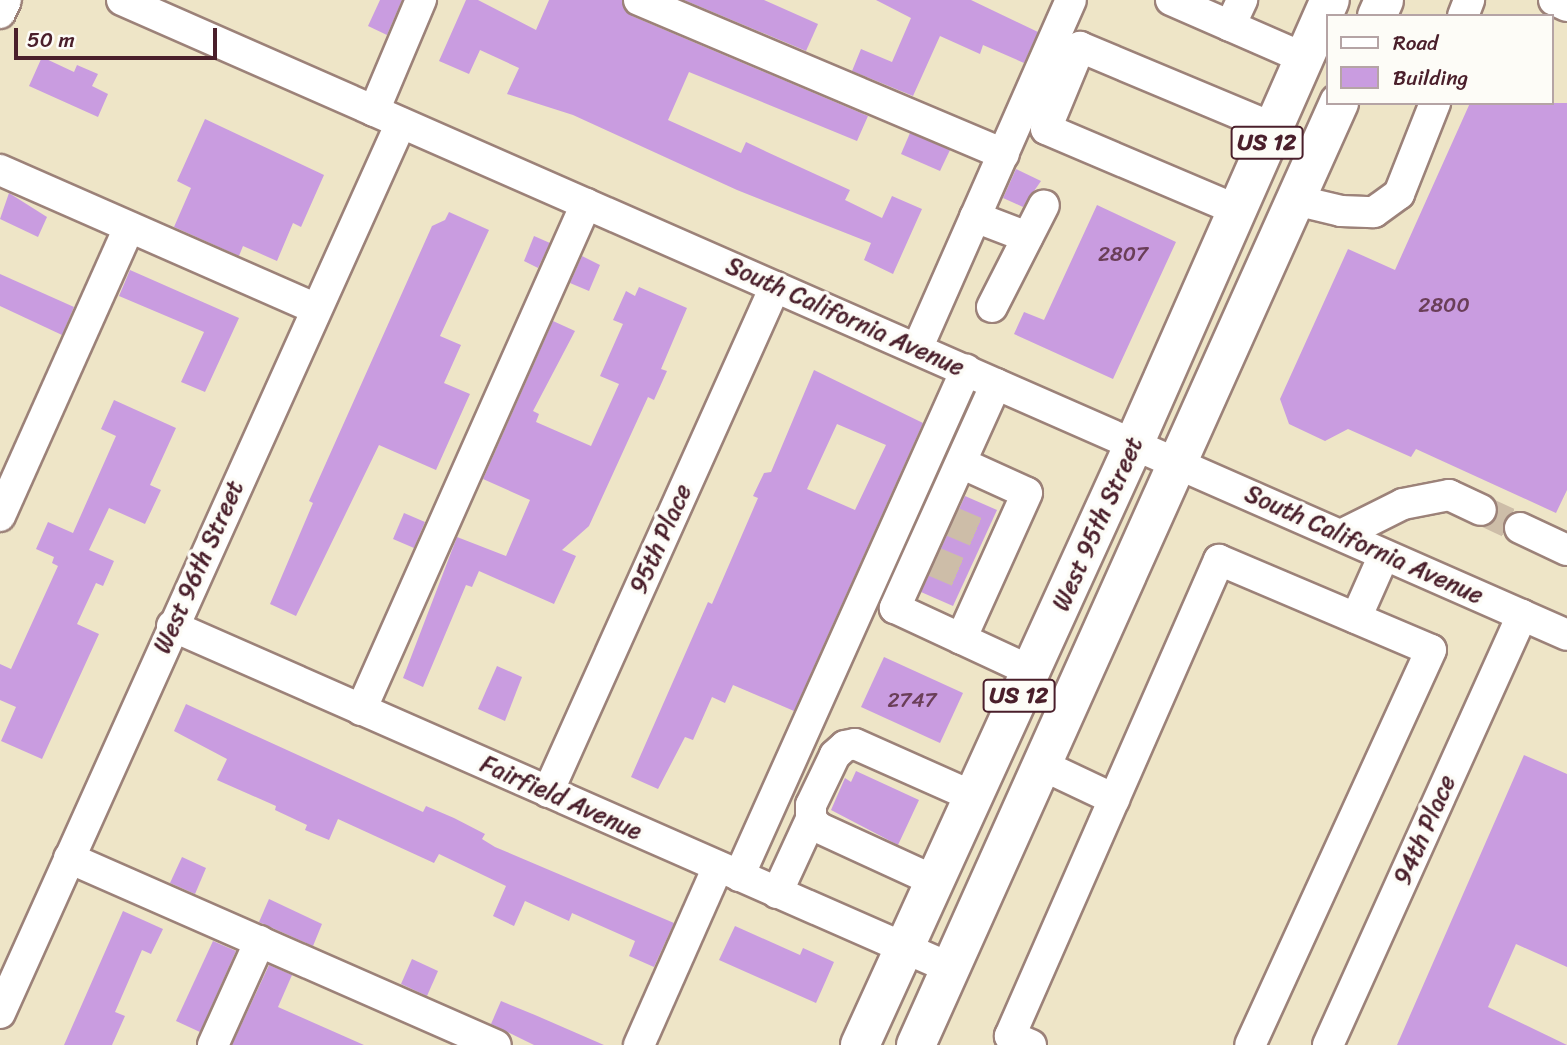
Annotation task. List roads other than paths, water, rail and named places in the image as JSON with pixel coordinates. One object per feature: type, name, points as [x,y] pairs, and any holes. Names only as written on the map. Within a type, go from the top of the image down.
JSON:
[{"type":"main road","name":"West 95th Street","points":[[860,1045],[1134,444],[1330,0]]},
{"type":"main road","name":"West 95th Street","points":[[916,1045],[1338,105]]},
{"type":"street","points":[[0,13],[6,0]]},
{"type":"street","name":"South California Avenue","points":[[122,0],[1567,635]]},
{"type":"street","points":[[374,111],[421,0]]},
{"type":"street","points":[[639,0],[1004,154]]},
{"type":"street","points":[[917,349],[1071,0]]},
{"type":"street","points":[[1171,0],[1236,13],[1304,58]]},
{"type":"street","points":[[1554,0],[1567,6]]},
{"type":"street","points":[[1237,210],[1046,129],[1080,47],[1274,128]]},
{"type":"street","points":[[1295,200],[1341,211],[1374,212],[1399,194],[1434,105]]},
{"type":"street","name":"West 96th Street","points":[[0,1013],[401,122]]},
{"type":"street","points":[[0,170],[316,309]]},
{"type":"street","points":[[361,710],[586,204]]},
{"type":"street","points":[[992,307],[1044,205]]},
{"type":"street","points":[[975,217],[1027,237]]},
{"type":"street","points":[[0,516],[129,227]]},
{"type":"street","name":"95th Place","points":[[548,792],[775,287]]},
{"type":"street","points":[[639,1045],[728,872],[966,370]]},
{"type":"street","points":[[996,384],[961,463],[942,518],[895,608],[1031,671]]},
{"type":"street","points":[[961,463],[1027,493],[994,540],[976,579],[961,639]]},
{"type":"street","points":[[1341,535],[1403,504],[1449,495],[1481,510]]},
{"type":"street","points":[[1520,528],[1567,550]]},
{"type":"street","points":[[1356,618],[1384,555]]},
{"type":"street","points":[[1031,1045],[1010,1036],[1219,560],[1431,650],[1250,1045]]},
{"type":"street","name":"94th Place","points":[[1328,1045],[1522,615]]},
{"type":"street","name":"Fairfield Avenue","points":[[172,626],[950,968]]},
{"type":"street","points":[[778,893],[811,819],[811,805],[835,755],[845,746],[855,744],[974,797]]},
{"type":"street","points":[[1042,765],[1114,799]]},
{"type":"street","points":[[811,819],[819,828],[935,881]]},
{"type":"street","points":[[69,858],[496,1045]]},
{"type":"street","points":[[213,1045],[260,941]]},
{"type":"tunnel","points":[[1481,510],[1520,528]]},
{"type":"tunnel","points":[[948,520],[984,535]]},
{"type":"tunnel","points":[[930,560],[965,575]]}]
